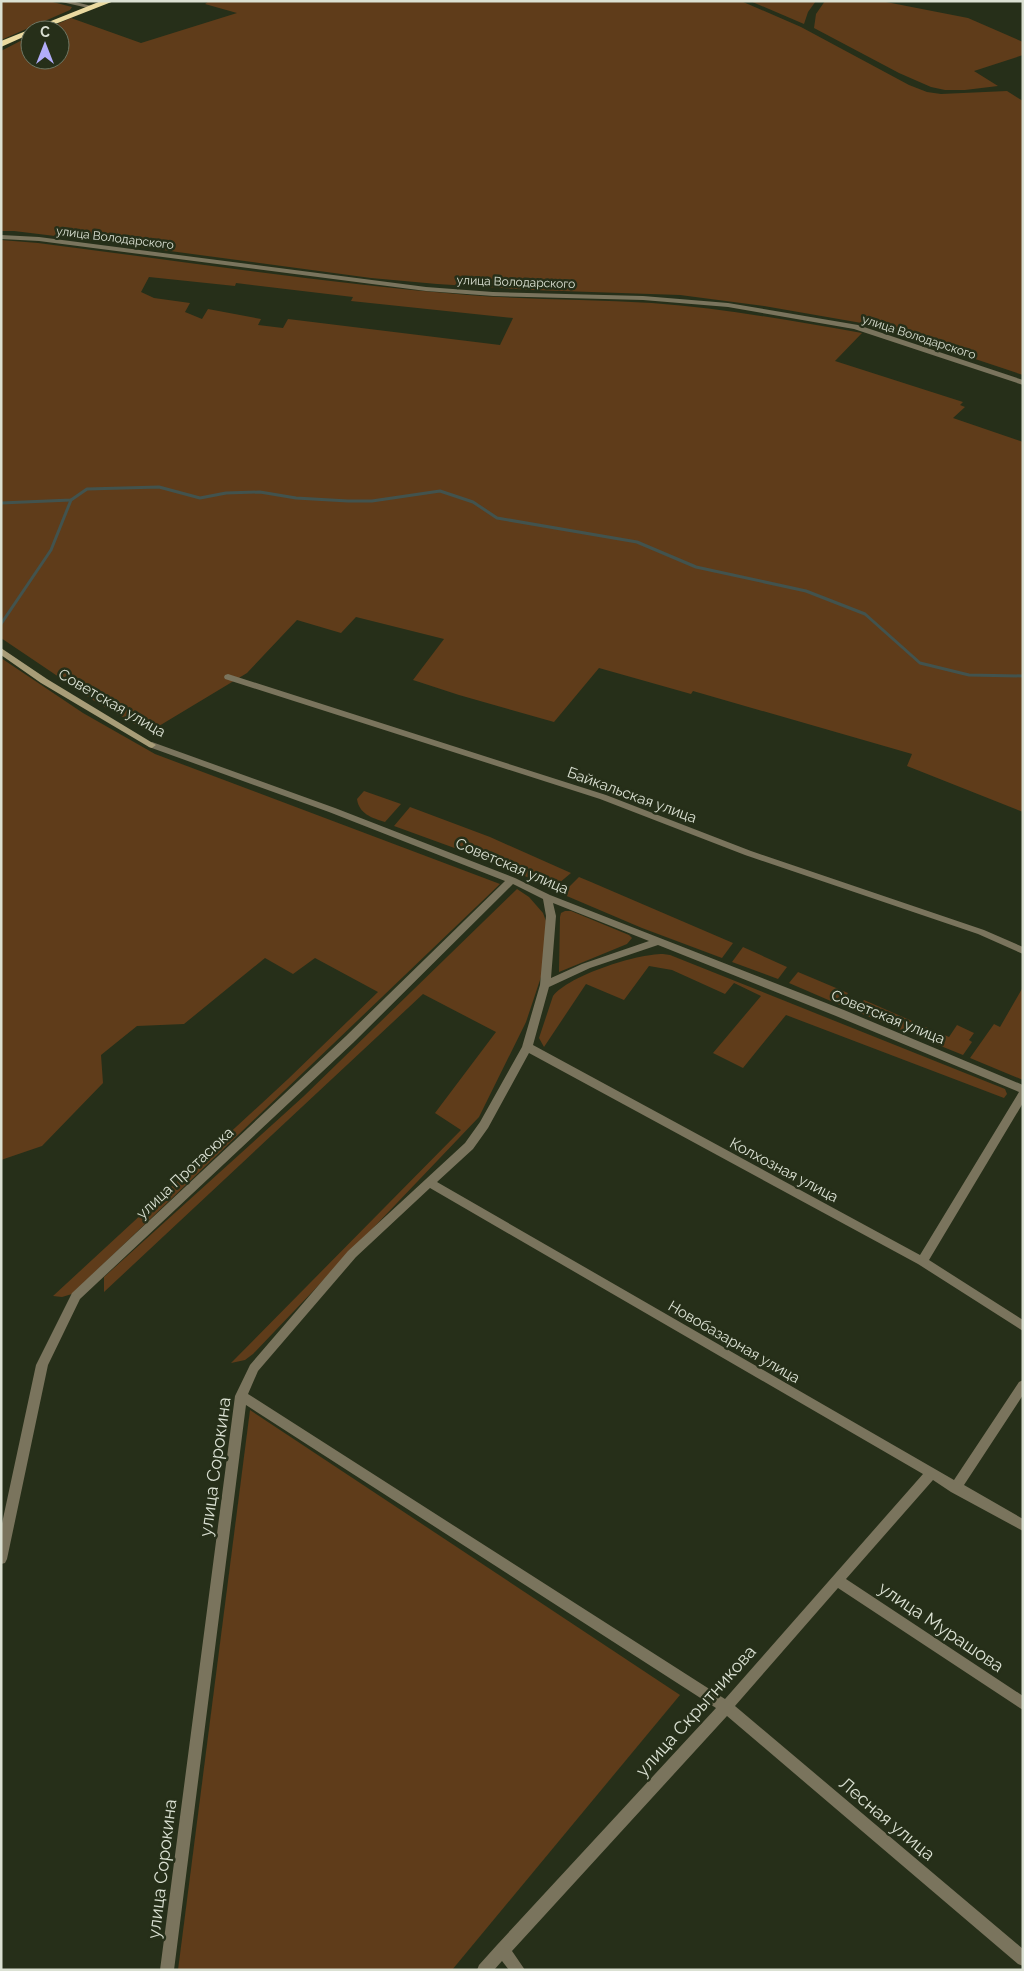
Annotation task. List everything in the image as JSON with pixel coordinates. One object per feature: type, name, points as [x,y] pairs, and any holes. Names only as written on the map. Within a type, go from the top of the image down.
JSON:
[{"type":"highway","points":[[58,20],[110,1]]},
{"type":"highway","points":[[1,44],[20,35]]},
{"type":"street","points":[[60,1],[93,7]]},
{"type":"street","name":"улица Володарского","points":[[1,237],[39,240],[426,289],[493,294],[642,298],[728,305],[855,327],[1023,383]]},
{"type":"street","name":"Советская улица","points":[[1,651],[44,681],[152,746],[332,810],[512,880],[547,898],[840,1013],[1023,1089]]},
{"type":"street","name":"Байкальская улица","points":[[228,677],[603,797],[748,853],[981,932],[1023,951]]},
{"type":"street","name":"улица Протасюка","points":[[1,1559],[42,1365],[76,1296],[350,1039],[512,880]]},
{"type":"street","name":"улица Сорокина","points":[[167,1970],[241,1396],[254,1368],[352,1254],[469,1146],[484,1125],[527,1047],[545,985],[551,923],[547,898]]},
{"type":"street","points":[[545,985],[586,966],[659,941]]},
{"type":"street","name":"Колхозная улица","points":[[527,1047],[922,1261],[1023,1326]]},
{"type":"street","points":[[922,1261],[1023,1094]]},
{"type":"street","name":"Новобазарная улица","points":[[430,1183],[1023,1526]]},
{"type":"street","points":[[956,1488],[1023,1385]]},
{"type":"street","name":"Лесная улица","points":[[241,1396],[726,1707],[1023,1959]]},
{"type":"street","name":"улица Скрытникова","points":[[484,1970],[726,1707],[931,1474]]},
{"type":"street","name":"улица Мурашова","points":[[838,1581],[1023,1704]]},
{"type":"street","points":[[502,1950],[518,1970]]},
{"type":"shaded area","points":[[1,1],[49,1],[72,7],[70,10],[47,20],[20,20],[20,32],[1,40]]},
{"type":"shaded area","points":[[209,1],[741,1],[801,27],[909,85],[927,92],[941,94],[1007,91],[1023,101],[1023,375],[873,325],[764,306],[680,295],[532,290],[371,278],[88,240],[1,231],[1,51],[20,41],[20,70],[70,70],[70,20],[66,20],[71,18],[141,43],[237,13],[205,4]]},
{"type":"shaded area","points":[[750,1],[816,1],[808,12],[804,24]]},
{"type":"shaded area","points":[[825,1],[881,1],[968,18],[1023,42],[1023,55],[974,71],[998,86],[965,90],[945,90],[931,87],[899,73],[814,28],[816,14]]},
{"type":"shaded area","points":[[1,240],[414,290],[491,297],[679,305],[757,315],[862,333],[835,361],[963,402],[960,405],[965,407],[953,418],[1023,442],[1023,812],[907,766],[912,754],[693,691],[691,694],[599,668],[554,722],[459,695],[413,680],[444,639],[356,617],[341,633],[297,620],[247,673],[149,732],[96,702],[1,638]],"holes":[[[149,277],[235,286],[236,283],[353,297],[351,301],[513,318],[500,345],[288,319],[283,328],[258,325],[261,319],[208,309],[202,319],[185,312],[190,303],[154,298],[141,292]]]},
{"type":"shaded area","points":[[1,658],[83,713],[155,754],[500,884],[72,1294],[62,1297],[53,1296],[288,1079],[378,992],[315,958],[293,974],[265,958],[184,1024],[137,1026],[101,1055],[103,1083],[42,1146],[1,1160]]},
{"type":"shaded area","points":[[364,791],[401,804],[385,822],[375,819],[363,812],[358,804],[357,799]]},
{"type":"shaded area","points":[[410,807],[490,837],[571,873],[552,889],[504,866],[394,826]]},
{"type":"shaded area","points":[[579,877],[733,943],[722,958],[642,928],[562,894]]},
{"type":"shaded area","points":[[517,889],[529,897],[543,913],[546,921],[543,971],[526,1022],[479,1117],[253,1354],[245,1360],[231,1363],[461,1130],[435,1113],[496,1032],[423,994],[104,1292],[104,1277],[304,1096]]},
{"type":"shaded area","points":[[571,911],[629,935],[632,938],[627,944],[559,972],[560,917],[561,913]]},
{"type":"shaded area","points":[[743,947],[787,967],[778,979],[732,962]]},
{"type":"shaded area","points":[[663,954],[670,955],[1005,1089],[1007,1094],[1004,1098],[786,1015],[743,1068],[713,1053],[761,996],[734,983],[725,994],[672,970],[649,966],[624,1000],[586,984],[544,1047],[539,1038],[553,996],[561,988],[588,973],[604,967],[637,958]]},
{"type":"shaded area","points":[[798,972],[848,993],[840,1005],[789,983]]},
{"type":"shaded area","points":[[1023,987],[1023,1080],[970,1058],[994,1024],[1000,1027]]},
{"type":"shaded area","points":[[864,1000],[912,1021],[904,1031],[855,1011]]},
{"type":"shaded area","points":[[957,1025],[974,1033],[969,1040],[972,1042],[963,1055],[916,1036],[923,1026],[949,1037]]},
{"type":"shaded area","points":[[250,1410],[680,1695],[452,1970],[178,1970]]},
{"type":"waterway","points":[[71,500],[87,489],[159,487],[200,498],[226,493],[260,492],[296,498],[348,501],[372,501],[440,491],[473,502],[497,518],[637,542],[696,567],[806,591],[865,614],[920,663],[969,675],[1023,676]]},
{"type":"waterway","points":[[1,503],[71,500]]},
{"type":"waterway","points":[[1,624],[51,550],[71,500]]}]
